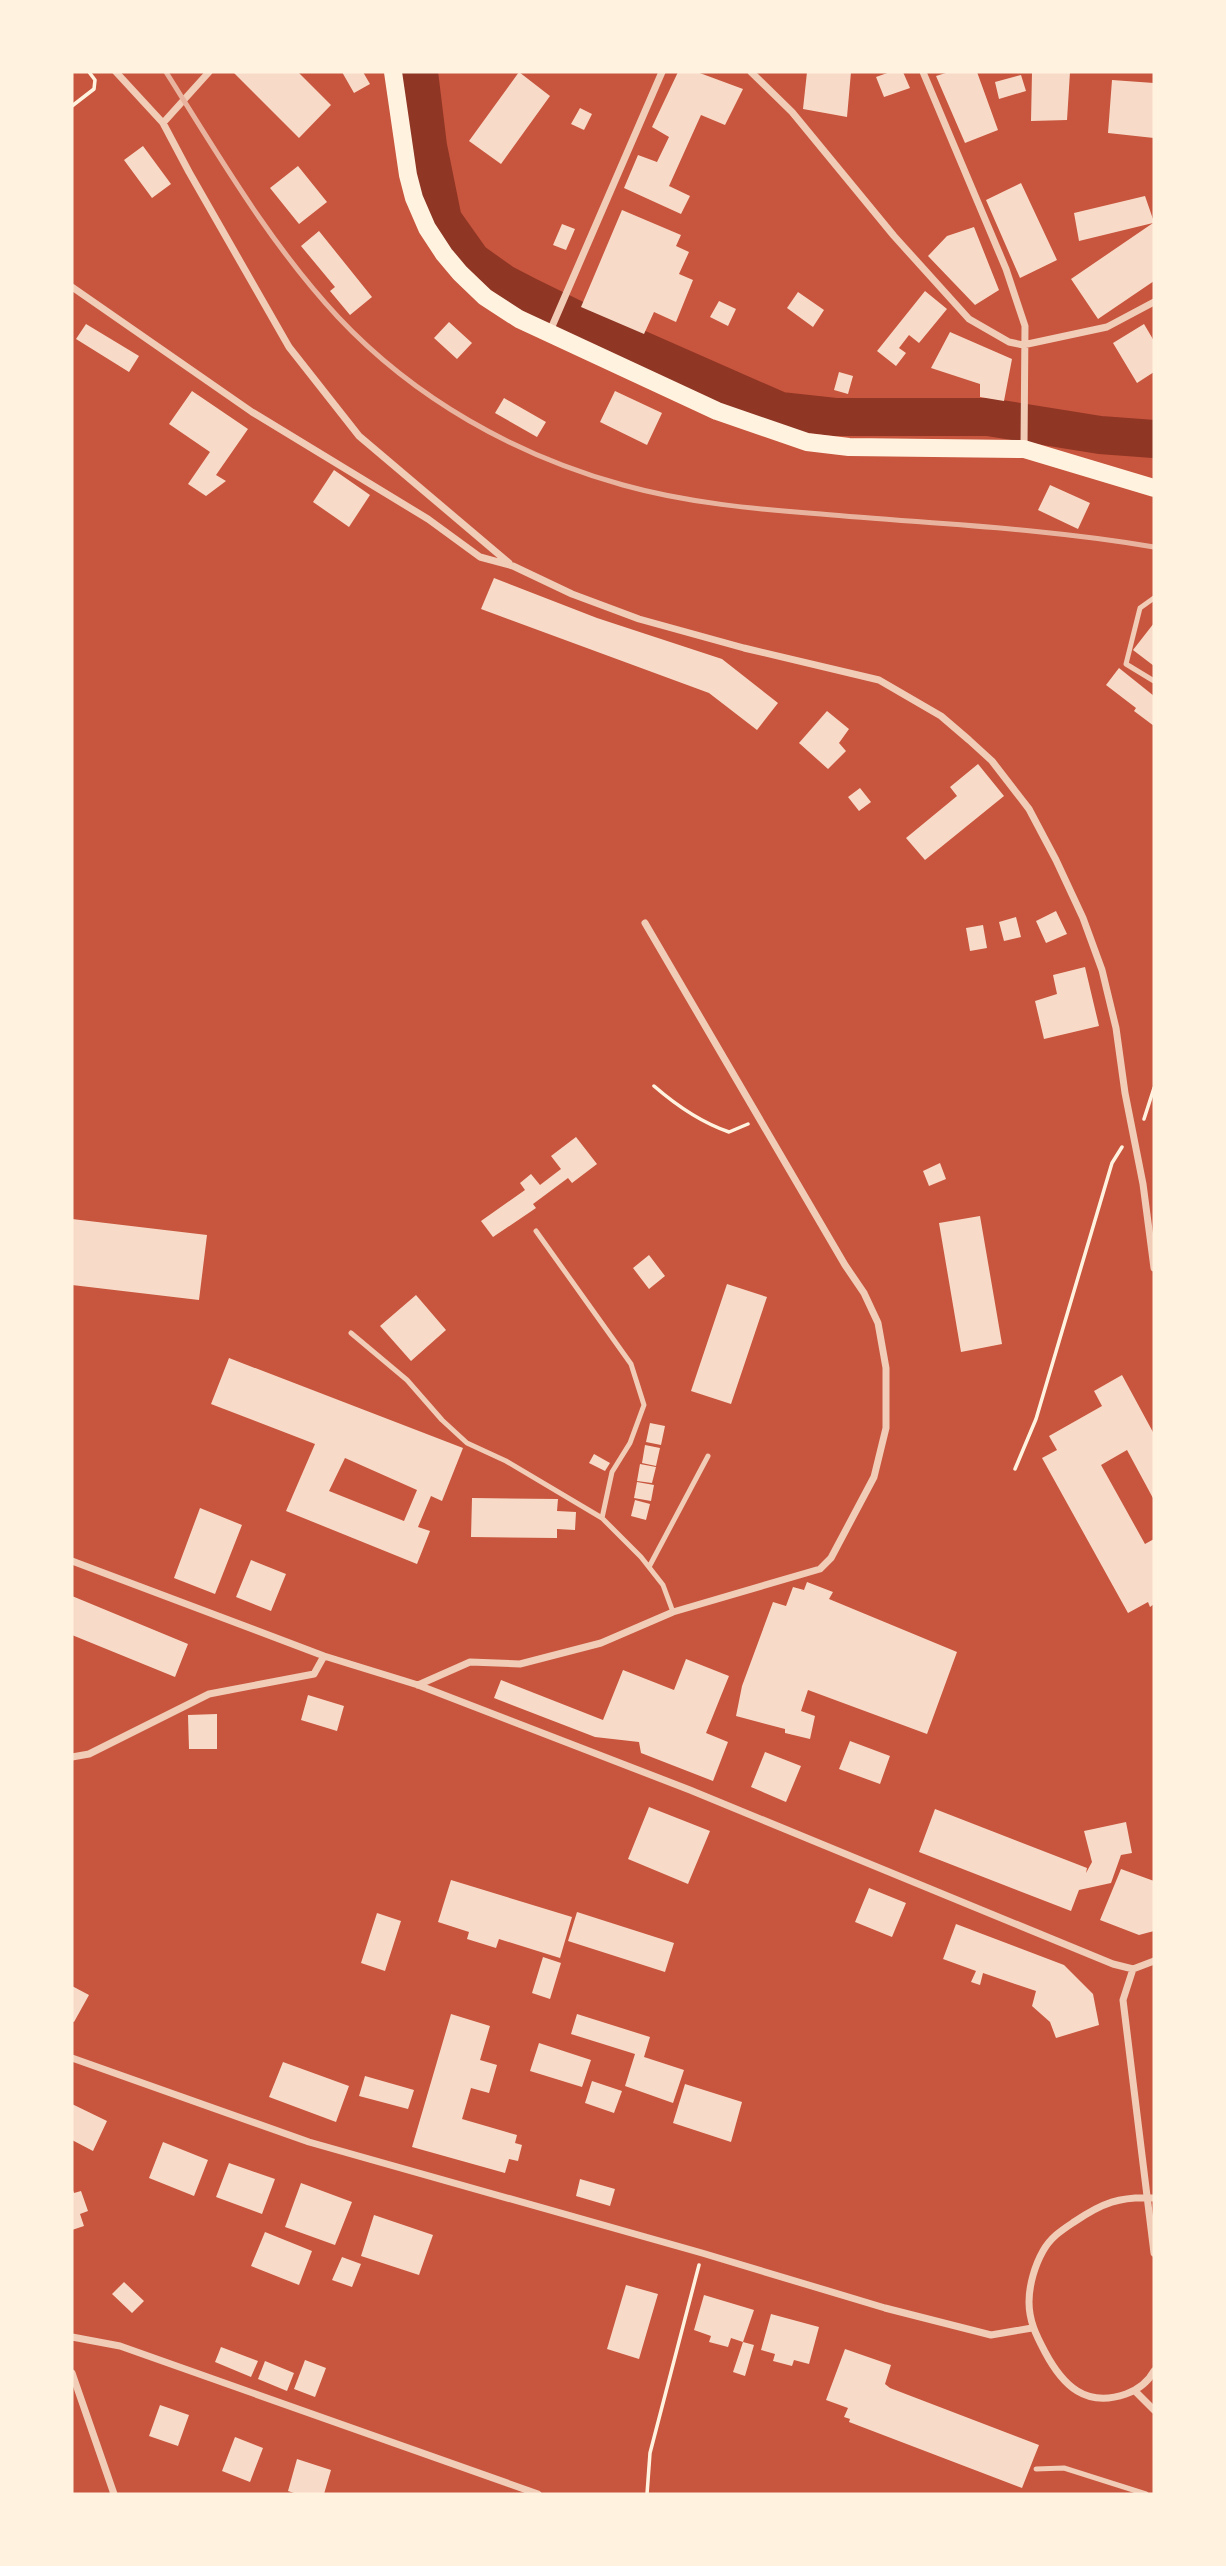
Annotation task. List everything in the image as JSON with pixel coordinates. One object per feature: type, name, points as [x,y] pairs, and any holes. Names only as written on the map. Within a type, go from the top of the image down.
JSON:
[{"type":"main road","points":[[393,72],[408,175],[414,198],[428,228],[460,273],[485,297],[519,319],[552,327],[717,411],[807,442],[849,447],[1024,443],[1154,488]]},
{"type":"street","points":[[116,72],[163,123],[289,347],[359,436],[513,566]]},
{"type":"street","points":[[163,123],[209,72]]},
{"type":"street","points":[[552,327],[662,72]]},
{"type":"street","points":[[753,72],[792,112],[894,236],[969,319],[1009,342],[1023,345],[1107,327],[1154,302]]},
{"type":"street","points":[[923,72],[1006,269],[1025,326],[1024,443]]},
{"type":"street","points":[[72,287],[252,412],[417,512],[480,557],[513,566],[572,594],[639,619],[744,648],[879,680],[941,716],[992,761],[1029,809],[1102,970],[1116,1028],[1132,1134],[1143,1184],[1154,1268]]},
{"type":"street","points":[[418,1685],[470,1662],[520,1664],[601,1643],[673,1612],[820,1569],[831,1558],[874,1477],[886,1428],[886,1368],[878,1323],[864,1293],[645,923]]},
{"type":"street","points":[[72,1561],[324,1656],[418,1685],[690,1790],[1113,1964],[1133,1969],[1154,1961]]},
{"type":"street","points":[[72,1756],[89,1754],[209,1695],[314,1674],[324,1656]]},
{"type":"street","points":[[1133,1969],[1123,2000],[1154,2253]]},
{"type":"street","points":[[72,2057],[309,2142],[702,2253],[885,2308],[991,2335],[1032,2328]]},
{"type":"street","points":[[1154,2199],[1130,2197],[1097,2206],[1055,2235],[1043,2250],[1034,2272],[1029,2300],[1032,2328],[1056,2372],[1077,2392],[1094,2398],[1112,2399],[1135,2391],[1154,2371]]},
{"type":"street","points":[[72,2337],[120,2346],[538,2494]]},
{"type":"street","points":[[72,2373],[114,2494]]},
{"type":"street","points":[[1135,2391],[1154,2410]]},
{"type":"lane","points":[[1154,598],[1140,608],[1126,664],[1154,681]]},
{"type":"lane","points":[[1146,603],[1154,606]]},
{"type":"lane","points":[[536,1231],[631,1364],[644,1405],[631,1443],[612,1472],[602,1518]]},
{"type":"lane","points":[[351,1333],[407,1380],[442,1420],[467,1443],[506,1461],[602,1518],[663,1585],[673,1612]]},
{"type":"lane","points":[[649,1567],[708,1456]]},
{"type":"lane","points":[[1035,2469],[1064,2468],[1146,2494]]},
{"type":"path","points":[[72,106],[94,89],[95,80],[89,72]]},
{"type":"path","points":[[654,1086],[679,1107],[708,1125],[729,1132],[759,1118]]},
{"type":"path","points":[[1132,1134],[1146,1117],[1154,1088]]},
{"type":"path","points":[[1015,1469],[1036,1419],[1112,1163]]},
{"type":"path","points":[[647,2494],[650,2453],[702,2253]]},
{"type":"building","points":[[233,72],[298,72],[331,105],[299,138]]},
{"type":"building","points":[[342,72],[363,72],[370,84],[354,93]]},
{"type":"building","points":[[519,72],[550,96],[501,164],[469,141]]},
{"type":"building","points":[[678,72],[697,72],[743,89],[725,125],[701,115],[669,186],[690,196],[681,214],[624,188],[638,155],[657,162],[669,137],[652,127]]},
{"type":"building","points":[[807,72],[851,72],[847,117],[803,109]]},
{"type":"building","points":[[890,72],[903,72],[910,88],[884,97],[876,77]]},
{"type":"building","points":[[949,72],[977,72],[998,130],[965,143],[936,76]]},
{"type":"building","points":[[1032,72],[1070,72],[1067,120],[1031,121]]},
{"type":"building","points":[[1021,75],[1026,91],[999,99],[995,82]]},
{"type":"building","points":[[1112,80],[1154,83],[1154,138],[1108,133]]},
{"type":"building","points":[[580,108],[592,114],[584,130],[571,124]]},
{"type":"building","points":[[143,146],[171,184],[152,198],[124,160]]},
{"type":"building","points":[[298,166],[327,202],[299,224],[270,188]]},
{"type":"building","points":[[1021,183],[1057,260],[1020,278],[986,200]]},
{"type":"building","points":[[1145,196],[1154,222],[1154,281],[1098,319],[1071,279],[1153,223],[1079,241],[1074,213]]},
{"type":"building","points":[[622,210],[681,235],[676,246],[689,252],[679,274],[693,280],[676,322],[654,312],[644,334],[581,307]]},
{"type":"building","points":[[562,224],[575,229],[566,250],[553,245]]},
{"type":"building","points":[[974,227],[999,290],[975,305],[928,256],[947,236]]},
{"type":"building","points":[[319,231],[372,297],[350,315],[330,291],[335,287],[301,246]]},
{"type":"building","points":[[925,291],[947,309],[919,343],[909,335],[899,348],[906,353],[896,366],[877,351]]},
{"type":"building","points":[[798,292],[824,310],[813,327],[787,308]]},
{"type":"building","points":[[719,301],[736,309],[728,326],[710,317]]},
{"type":"building","points":[[449,322],[472,343],[457,359],[434,338]]},
{"type":"building","points":[[86,324],[139,356],[129,372],[76,339]]},
{"type":"building","points":[[1144,324],[1154,341],[1154,372],[1137,383],[1113,343]]},
{"type":"building","points":[[950,332],[1012,359],[1004,401],[980,397],[980,384],[931,368]]},
{"type":"building","points":[[839,372],[853,376],[848,394],[834,390]]},
{"type":"building","points":[[192,391],[248,429],[216,475],[226,481],[206,496],[188,484],[210,452],[169,424]]},
{"type":"building","points":[[615,391],[662,413],[647,445],[600,422]]},
{"type":"building","points":[[504,398],[546,422],[537,437],[495,413]]},
{"type":"building","points":[[334,470],[370,495],[349,527],[313,502]]},
{"type":"building","points":[[1050,485],[1090,503],[1078,529],[1038,510]]},
{"type":"building","points":[[494,578],[597,618],[722,659],[778,703],[757,730],[709,693],[481,609]]},
{"type":"building","points":[[1154,623],[1154,666],[1133,650]]},
{"type":"building","points":[[1119,668],[1154,696],[1154,726],[1106,685]]},
{"type":"building","points":[[827,711],[849,729],[839,743],[846,751],[828,769],[799,743]]},
{"type":"building","points":[[978,764],[1004,796],[925,860],[906,838],[957,796],[950,787]]},
{"type":"building","points":[[860,788],[871,802],[859,811],[848,797]]},
{"type":"building","points":[[1056,911],[1067,934],[1046,943],[1036,921]]},
{"type":"building","points":[[1016,917],[1021,937],[1004,941],[999,922]]},
{"type":"building","points":[[983,925],[987,948],[970,951],[966,928]]},
{"type":"building","points":[[1085,967],[1099,1026],[1044,1039],[1035,1001],[1057,994],[1053,975]]},
{"type":"building","points":[[576,1137],[597,1164],[572,1183],[568,1178],[533,1204],[536,1208],[493,1237],[481,1221],[525,1190],[520,1183],[531,1174],[540,1185],[561,1169],[551,1156]]},
{"type":"building","points":[[940,1163],[946,1179],[929,1186],[923,1171]]},
{"type":"building","points":[[980,1216],[1002,1344],[961,1352],[939,1223]]},
{"type":"building","points":[[72,1219],[207,1235],[199,1300],[72,1285]]},
{"type":"building","points":[[649,1255],[665,1276],[649,1289],[633,1268]]},
{"type":"building","points":[[727,1284],[767,1297],[731,1404],[691,1391]]},
{"type":"building","points":[[416,1295],[446,1330],[411,1361],[380,1326]]},
{"type":"building","points":[[229,1358],[463,1448],[442,1501],[431,1496],[418,1527],[430,1531],[417,1564],[286,1511],[315,1444],[211,1404]],"holes":[[[345,1458],[417,1490],[404,1521],[329,1491]]]},
{"type":"building","points":[[1122,1375],[1154,1434],[1154,1500],[1127,1450],[1101,1465],[1145,1544],[1154,1539],[1154,1604],[1150,1607],[1148,1602],[1128,1613],[1042,1458],[1057,1450],[1049,1436],[1102,1406],[1094,1391]]},
{"type":"building","points":[[650,1423],[665,1426],[661,1445],[646,1442]]},
{"type":"building","points":[[645,1445],[660,1448],[656,1466],[642,1463]]},
{"type":"building","points":[[594,1454],[610,1463],[605,1471],[589,1463]]},
{"type":"building","points":[[640,1464],[656,1467],[652,1483],[637,1481]]},
{"type":"building","points":[[637,1482],[654,1485],[651,1501],[634,1498]]},
{"type":"building","points":[[472,1498],[558,1499],[557,1511],[576,1512],[575,1530],[557,1529],[557,1538],[471,1537]]},
{"type":"building","points":[[635,1500],[650,1504],[646,1520],[631,1516]]},
{"type":"building","points":[[200,1508],[242,1525],[215,1594],[174,1578]]},
{"type":"building","points":[[251,1560],[286,1574],[271,1611],[236,1597]]},
{"type":"building","points":[[807,1582],[833,1592],[829,1599],[957,1652],[927,1734],[808,1690],[801,1711],[815,1716],[810,1739],[785,1733],[785,1729],[736,1716],[742,1686],[773,1602],[786,1606],[793,1587],[804,1590]]},
{"type":"building","points":[[72,1596],[188,1644],[175,1677],[72,1635]]},
{"type":"building","points":[[686,1659],[729,1676],[706,1733],[728,1742],[713,1781],[641,1753],[639,1742],[595,1737],[494,1698],[501,1680],[603,1720],[623,1670],[674,1690]]},
{"type":"building","points":[[308,1695],[344,1706],[337,1731],[301,1720]]},
{"type":"building","points":[[217,1714],[217,1749],[189,1749],[188,1715]]},
{"type":"building","points":[[850,1741],[890,1756],[880,1784],[839,1769]]},
{"type":"building","points":[[765,1752],[801,1766],[786,1802],[751,1787]]},
{"type":"building","points":[[649,1807],[710,1831],[688,1884],[628,1859]]},
{"type":"building","points":[[935,1809],[1087,1868],[1086,1873],[1092,1862],[1084,1831],[1126,1822],[1132,1853],[1121,1855],[1111,1883],[1079,1890],[1071,1911],[919,1852]]},
{"type":"building","points":[[1121,1869],[1154,1881],[1154,1931],[1139,1935],[1100,1920]]},
{"type":"building","points":[[451,1880],[572,1917],[560,1958],[499,1939],[496,1948],[467,1939],[469,1932],[438,1922]]},
{"type":"building","points":[[869,1888],[906,1903],[892,1937],[855,1922]]},
{"type":"building","points":[[577,1912],[674,1943],[665,1972],[568,1941]]},
{"type":"building","points":[[377,1913],[401,1921],[385,1971],[361,1963]]},
{"type":"building","points":[[956,1924],[1064,1965],[1093,1994],[1099,2025],[1056,2038],[1050,2022],[1032,2006],[1036,1991],[983,1973],[980,1985],[971,1982],[976,1971],[943,1959]]},
{"type":"building","points":[[543,1957],[561,1963],[550,1999],[532,1993]]},
{"type":"building","points":[[72,1986],[89,1995],[74,2022],[72,2021]]},
{"type":"building","points":[[451,2014],[490,2026],[480,2060],[497,2065],[489,2093],[471,2088],[462,2119],[517,2135],[515,2143],[522,2145],[518,2161],[509,2159],[505,2173],[412,2147]]},
{"type":"building","points":[[577,2014],[650,2037],[644,2057],[684,2070],[673,2103],[625,2086],[635,2054],[571,2034]]},
{"type":"building","points":[[539,2043],[591,2060],[582,2087],[530,2071]]},
{"type":"building","points":[[283,2062],[349,2086],[336,2122],[269,2097]]},
{"type":"building","points":[[365,2076],[414,2090],[408,2109],[359,2096]]},
{"type":"building","points":[[592,2081],[622,2091],[614,2113],[585,2103]]},
{"type":"building","points":[[685,2084],[742,2102],[731,2142],[673,2123]]},
{"type":"building","points":[[72,2104],[107,2121],[93,2151],[72,2140]]},
{"type":"building","points":[[163,2142],[208,2160],[194,2196],[149,2178]]},
{"type":"building","points":[[229,2163],[275,2179],[262,2214],[216,2197]]},
{"type":"building","points":[[580,2179],[615,2189],[610,2206],[576,2196]]},
{"type":"building","points":[[301,2183],[352,2202],[335,2245],[285,2227]]},
{"type":"building","points":[[72,2188],[74,2193],[81,2191],[88,2211],[80,2214],[84,2226],[72,2230]]},
{"type":"building","points":[[374,2215],[433,2235],[419,2275],[361,2256]]},
{"type":"building","points":[[265,2232],[312,2251],[299,2285],[251,2266]]},
{"type":"building","points":[[342,2257],[361,2264],[352,2287],[332,2280]]},
{"type":"building","points":[[124,2282],[144,2301],[132,2313],[112,2294]]},
{"type":"building","points":[[626,2285],[658,2294],[639,2359],[607,2349]]},
{"type":"building","points":[[704,2295],[754,2310],[743,2342],[731,2338],[728,2347],[709,2342],[711,2336],[694,2330]]},
{"type":"building","points":[[771,2314],[819,2327],[809,2364],[794,2360],[792,2366],[773,2361],[775,2354],[761,2350]]},
{"type":"building","points":[[743,2342],[754,2345],[745,2376],[733,2372]]},
{"type":"building","points":[[221,2347],[258,2361],[251,2377],[215,2362]]},
{"type":"building","points":[[845,2349],[891,2365],[885,2384],[890,2388],[1039,2445],[1022,2488],[849,2422],[850,2419],[844,2417],[848,2408],[826,2400]]},
{"type":"building","points":[[305,2360],[326,2368],[315,2397],[294,2389]]},
{"type":"building","points":[[265,2361],[294,2373],[287,2391],[258,2379]]},
{"type":"building","points":[[160,2405],[189,2415],[178,2446],[149,2436]]},
{"type":"building","points":[[235,2437],[263,2448],[250,2482],[222,2471]]},
{"type":"building","points":[[297,2459],[331,2470],[324,2494],[297,2494],[288,2491]]},
{"type":"waterway","points":[[419,72],[428,146],[443,220],[472,261],[503,283],[530,297],[614,338],[780,411],[835,417],[988,417],[1100,435],[1154,439]]},
{"type":"railway","points":[[166,72],[268,230],[338,317],[400,374],[469,420],[506,440],[583,473],[696,501],[771,510],[1030,531],[1154,547]]}]
